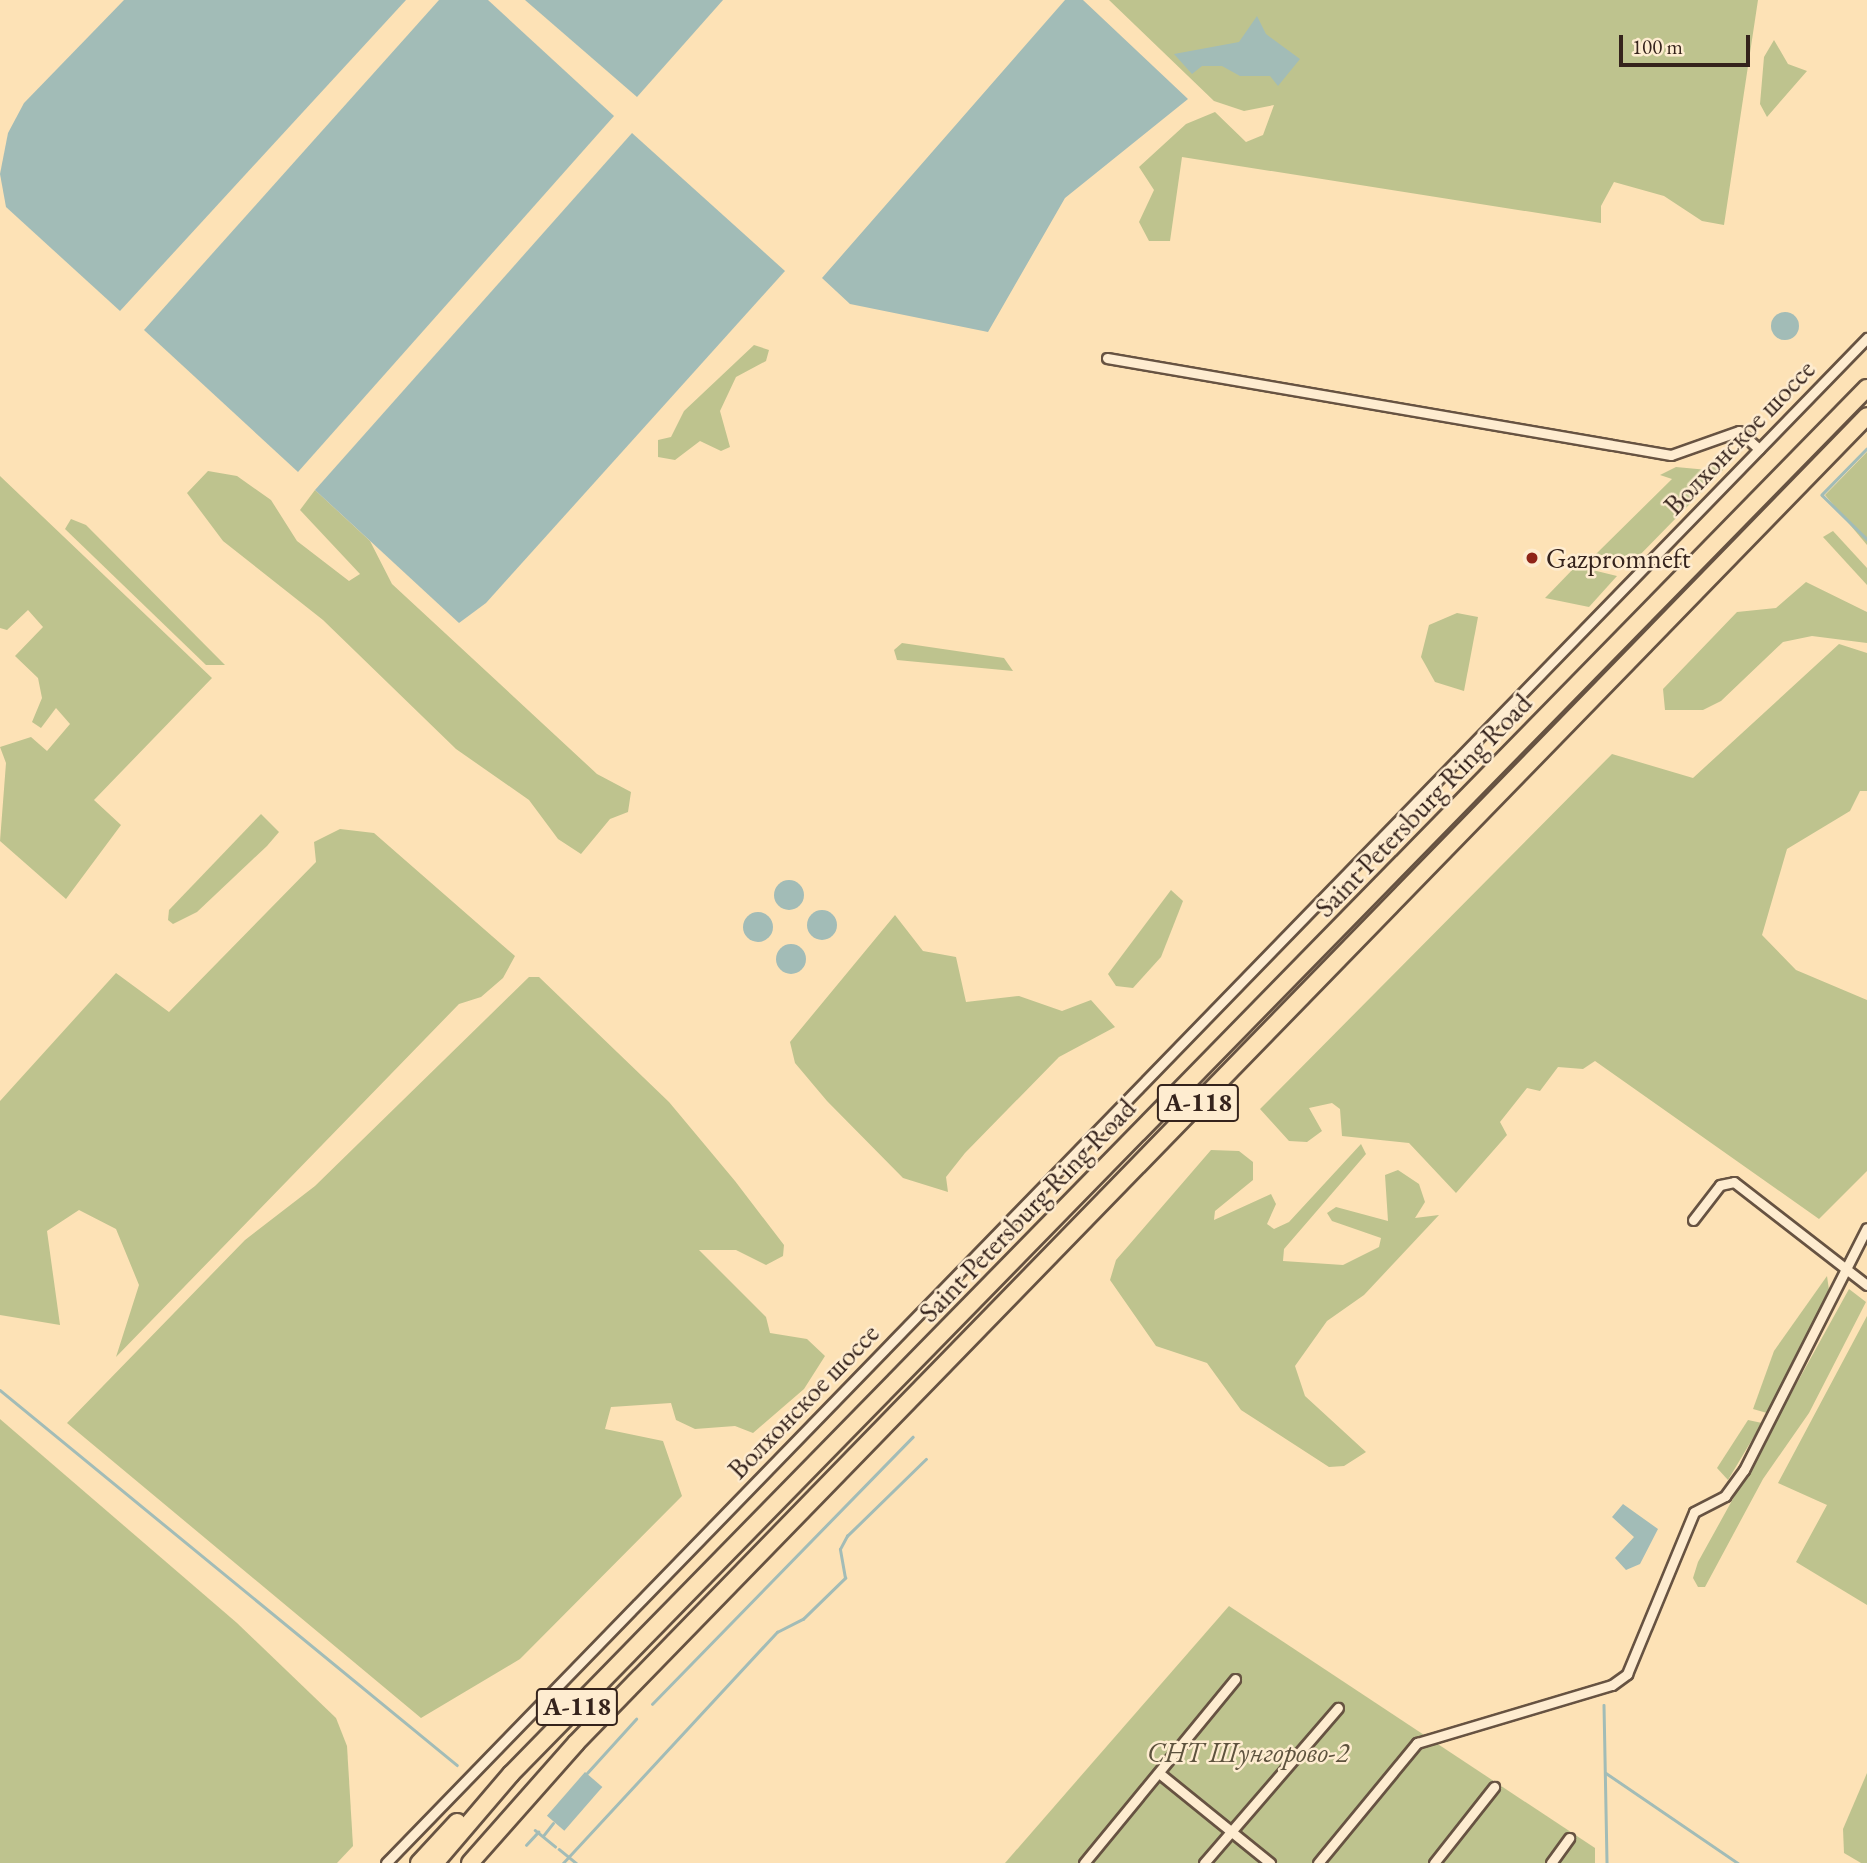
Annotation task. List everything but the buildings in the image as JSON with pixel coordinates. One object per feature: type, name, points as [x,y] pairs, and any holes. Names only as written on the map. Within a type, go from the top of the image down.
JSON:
[{"type":"highway","name":"Saint Petersburg Ring Road","points":[[435,1863],[511,1774],[1867,388]]},
{"type":"highway","name":"Saint Petersburg Ring Road","points":[[470,1863],[585,1734],[1867,416]]},
{"type":"highway","points":[[419,1863],[511,1774]]},
{"type":"street","name":"Волхонское шоссе","points":[[386,1863],[1867,338]]},
{"type":"street","points":[[1107,358],[1671,455],[1739,431],[1759,449]]},
{"type":"street","points":[[1693,1220],[1720,1185],[1734,1182],[1867,1285]]},
{"type":"street","points":[[1318,1863],[1417,1743],[1602,1689],[1627,1674],[1693,1512],[1732,1489],[1867,1228]]},
{"type":"street","points":[[1084,1863],[1235,1679]]},
{"type":"street","points":[[1204,1863],[1338,1708]]},
{"type":"street","points":[[1158,1773],[1270,1863]]},
{"type":"street","points":[[1434,1863],[1494,1787]]},
{"type":"street","points":[[1551,1863],[1569,1838]]},
{"type":"green space","points":[[1109,0],[1758,0],[1724,225],[1702,221],[1664,196],[1614,182],[1601,206],[1601,223],[1182,157],[1170,241],[1149,241],[1139,222],[1154,190],[1139,167],[1186,124],[1215,112],[1246,142],[1263,135],[1274,105],[1244,111],[1214,101]]},
{"type":"green space","points":[[1774,40],[1788,64],[1807,71],[1767,117],[1760,104],[1764,57]]},
{"type":"green space","points":[[754,345],[769,350],[766,361],[736,377],[720,411],[730,447],[721,451],[700,441],[675,460],[658,457],[658,440],[671,437],[684,411]]},
{"type":"green space","points":[[1726,451],[1730,460],[1723,470],[1634,561],[1596,554],[1672,479],[1660,475],[1676,467],[1708,470],[1715,455]]},
{"type":"green space","points":[[1867,452],[1867,545],[1825,495]]},
{"type":"green space","points":[[208,471],[237,476],[271,500],[297,541],[349,581],[360,574],[300,510],[315,490],[370,541],[392,584],[597,774],[631,792],[628,812],[610,819],[581,854],[558,839],[529,800],[456,749],[323,620],[223,541],[187,493]]},
{"type":"green space","points":[[0,476],[212,678],[94,800],[121,825],[66,899],[0,841],[6,763],[0,747],[31,737],[47,751],[70,724],[56,708],[41,728],[32,722],[42,698],[38,678],[15,656],[43,627],[28,610],[7,630],[0,628]]},
{"type":"green space","points":[[71,519],[86,525],[225,665],[206,665],[65,529]]},
{"type":"green space","points":[[1833,531],[1867,568],[1867,585],[1823,537]]},
{"type":"green space","points":[[1576,566],[1617,576],[1589,607],[1545,598]]},
{"type":"green space","points":[[1806,582],[1867,612],[1867,643],[1812,636],[1783,642],[1721,701],[1703,710],[1665,710],[1663,689],[1737,612],[1776,608]]},
{"type":"green space","points":[[1457,613],[1478,617],[1464,691],[1435,682],[1421,657],[1429,625]]},
{"type":"green space","points":[[902,643],[1004,658],[1013,671],[897,660],[894,650]]},
{"type":"green space","points":[[1839,644],[1867,653],[1867,791],[1860,791],[1850,811],[1787,849],[1762,935],[1796,970],[1867,1000],[1867,1171],[1819,1219],[1595,1061],[1583,1069],[1558,1067],[1540,1091],[1527,1088],[1500,1122],[1507,1135],[1456,1193],[1409,1143],[1342,1136],[1340,1109],[1332,1103],[1309,1108],[1322,1131],[1307,1142],[1289,1141],[1260,1109],[1612,754],[1693,778]]},
{"type":"green space","points":[[261,814],[279,832],[267,846],[197,912],[173,924],[168,920],[169,910]]},
{"type":"green space","points":[[340,829],[374,833],[515,956],[503,978],[481,997],[459,1004],[116,1357],[139,1285],[116,1229],[79,1210],[47,1231],[60,1325],[0,1315],[0,1101],[116,973],[169,1012],[316,862],[314,842]]},
{"type":"green space","points":[[1171,890],[1183,901],[1161,957],[1133,988],[1116,986],[1108,974]]},
{"type":"green space","points":[[895,915],[923,951],[956,957],[966,1002],[1019,996],[1062,1011],[1091,1000],[1115,1027],[1059,1057],[965,1153],[946,1177],[948,1192],[903,1178],[827,1101],[795,1063],[790,1042]]},
{"type":"green space","points":[[529,977],[539,977],[669,1102],[735,1181],[784,1245],[783,1256],[766,1265],[736,1250],[699,1250],[766,1317],[770,1333],[807,1339],[825,1356],[804,1389],[753,1433],[735,1426],[695,1429],[676,1420],[671,1403],[611,1407],[605,1429],[663,1441],[682,1496],[520,1659],[421,1718],[67,1423],[245,1240],[315,1186]]},
{"type":"green space","points":[[1361,1144],[1366,1154],[1284,1249],[1283,1261],[1343,1265],[1379,1247],[1381,1238],[1332,1221],[1327,1213],[1336,1207],[1388,1221],[1385,1175],[1398,1170],[1419,1184],[1425,1202],[1415,1218],[1439,1215],[1364,1295],[1327,1321],[1295,1366],[1305,1396],[1366,1452],[1344,1466],[1329,1467],[1241,1410],[1207,1363],[1156,1346],[1110,1280],[1116,1260],[1211,1150],[1239,1151],[1253,1162],[1253,1180],[1215,1211],[1214,1220],[1271,1194],[1276,1204],[1267,1224],[1274,1229],[1289,1222]]},
{"type":"green space","points":[[1827,1276],[1829,1290],[1767,1413],[1753,1409],[1774,1351]]},
{"type":"green space","points":[[1849,1289],[1866,1302],[1809,1413],[1763,1479],[1705,1587],[1698,1587],[1693,1578],[1698,1562]]},
{"type":"green space","points":[[1867,1316],[1867,1605],[1796,1562],[1827,1505],[1778,1483]]},
{"type":"green space","points":[[0,1419],[237,1623],[336,1718],[347,1746],[353,1846],[337,1863],[0,1863]]},
{"type":"green space","points":[[1748,1420],[1762,1423],[1728,1480],[1717,1468]]},
{"type":"green space","name":"СНТ Шунгорово-2","points":[[1229,1606],[1595,1848],[1595,1863],[1005,1863]]},
{"type":"green space","points":[[1867,1773],[1867,1863],[1861,1863],[1844,1853],[1843,1829]]},
{"type":"water","points":[[124,0],[406,0],[120,311],[6,207],[0,174],[8,133],[24,103]]},
{"type":"water","points":[[439,0],[488,0],[614,116],[298,472],[144,330]]},
{"type":"water","points":[[525,0],[723,0],[637,97]]},
{"type":"water","points":[[1065,0],[1083,0],[1188,99],[1065,198],[988,332],[850,304],[822,278]]},
{"type":"water","points":[[1257,16],[1266,34],[1300,59],[1278,86],[1270,76],[1240,76],[1222,66],[1202,66],[1192,74],[1174,54],[1239,42]]},
{"type":"water","points":[[632,133],[785,271],[486,603],[459,623],[315,490]]},
{"type":"water","points":[[1785,312],[1795,316],[1799,326],[1795,336],[1785,340],[1775,336],[1771,326],[1775,316]]},
{"type":"water","points":[[789,880],[800,884],[804,895],[800,906],[789,910],[778,906],[774,895],[778,884]]},
{"type":"water","points":[[822,910],[833,914],[837,925],[833,936],[822,940],[811,936],[807,925],[811,914]]},
{"type":"water","points":[[758,912],[769,916],[773,927],[769,938],[758,942],[747,938],[743,927],[747,916]]},
{"type":"water","points":[[791,944],[802,948],[806,959],[802,970],[791,974],[780,970],[776,959],[780,948]]},
{"type":"water","points":[[1623,1504],[1658,1529],[1640,1564],[1626,1570],[1615,1558],[1634,1537],[1612,1517]]},
{"type":"water","points":[[585,1772],[602,1787],[564,1831],[547,1816]]},
{"type":"waterway","points":[[1867,449],[1822,495],[1867,539]]},
{"type":"waterway","points":[[0,1390],[457,1765]]},
{"type":"waterway","points":[[652,1704],[913,1437]]},
{"type":"waterway","points":[[563,1863],[777,1632],[803,1619],[845,1578],[840,1549],[847,1536],[926,1459]]},
{"type":"waterway","points":[[1604,1705],[1607,1863]]},
{"type":"waterway","points":[[587,1773],[636,1719]]},
{"type":"waterway","points":[[1606,1773],[1738,1863]]},
{"type":"waterway","points":[[543,1836],[553,1823]]},
{"type":"waterway","points":[[535,1830],[555,1846]]},
{"type":"waterway","points":[[526,1845],[538,1832]]},
{"type":"waterway","points":[[559,1849],[576,1863]]},
{"type":"place","name":"Gazpromneft","points":[[1532,558]]}]
